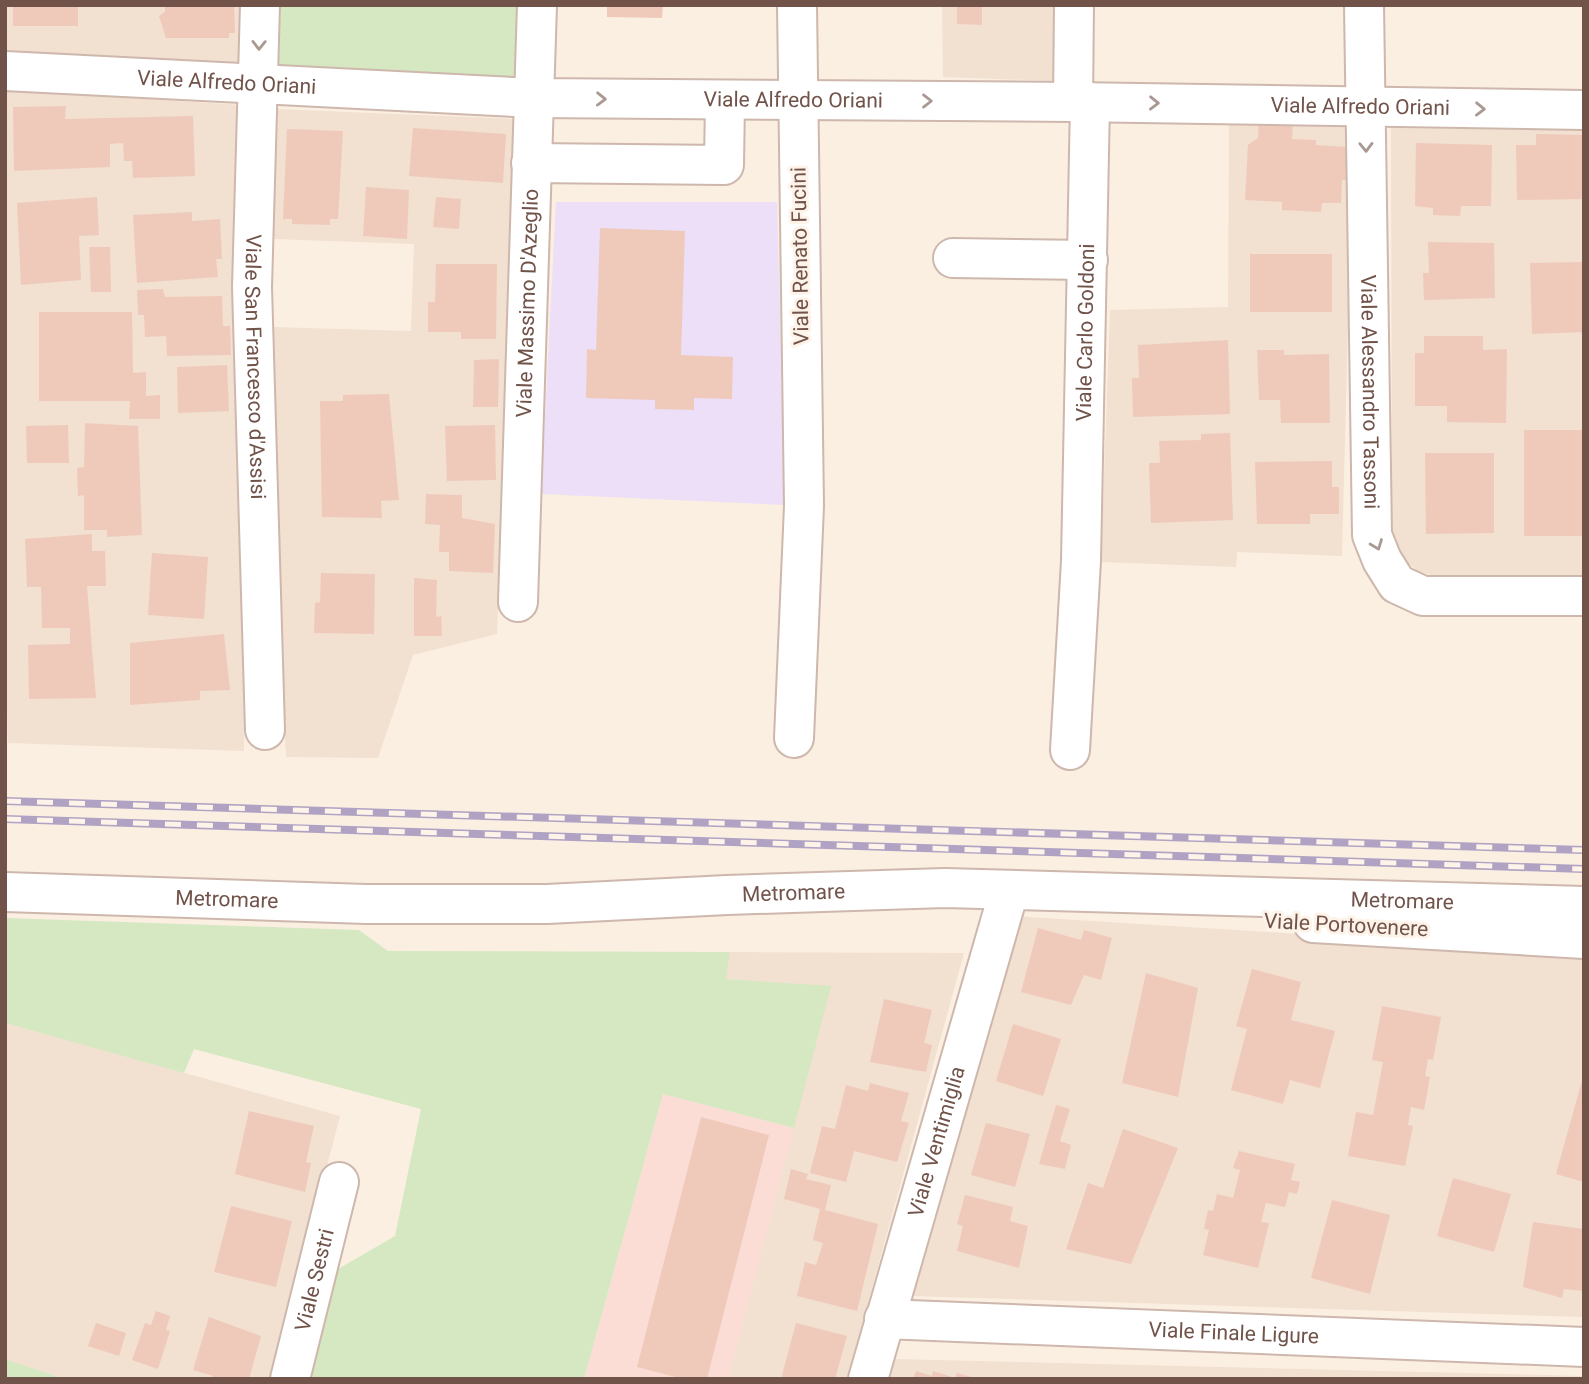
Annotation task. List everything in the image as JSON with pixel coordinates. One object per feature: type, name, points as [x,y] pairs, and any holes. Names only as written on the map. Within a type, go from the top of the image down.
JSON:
[{"type":"street","name":"Viale San Francesco d'Assisi","points":[[260,5],[252,288],[265,730]]},
{"type":"street","name":"Viale Massimo D'Azeglio","points":[[518,602],[537,5]]},
{"type":"street","name":"Viale Renato Fucini","points":[[794,738],[804,506],[797,5]]},
{"type":"street","name":"Viale Carlo Goldoni","points":[[1069,750],[1081,561],[1087,260],[1099,223],[1082,102],[1074,5]]},
{"type":"street","name":"Viale Alessandro Tassoni","points":[[1364,5],[1372,535],[1397,584],[1423,596],[1584,596]]},
{"type":"street","name":"Viale Alfredo Oriani","points":[[5,71],[533,98],[1082,102],[1584,110]]},
{"type":"street","points":[[531,163],[724,165],[725,101]]},
{"type":"street","points":[[953,258],[1087,260]]},
{"type":"street","name":"Metromare","points":[[5,892],[366,904],[547,904],[945,888],[1584,906]]},
{"type":"street","name":"Viale Ventimiglia","points":[[867,1379],[1005,905]]},
{"type":"street","name":"Viale Portovenere","points":[[1108,912],[1584,939]]},
{"type":"street","name":"Viale Sestri","points":[[290,1379],[339,1182]]},
{"type":"street","name":"Viale Finale Ligure","points":[[884,1319],[1584,1348]]},
{"type":"shaded area","points":[[5,5],[248,5],[245,67],[5,50]]},
{"type":"shaded area","points":[[942,5],[1057,5],[1056,81],[943,77]]},
{"type":"shaded area","points":[[5,90],[241,105],[244,751],[8,743],[5,645]]},
{"type":"shaded area","points":[[276,109],[516,119],[497,634],[413,655],[378,758],[286,757],[269,360],[270,327],[411,331],[414,244],[273,239]]},
{"type":"shaded area","points":[[1229,125],[1353,125],[1342,556],[1237,552],[1236,567],[1101,562],[1110,310],[1228,307]]},
{"type":"shaded area","points":[[1391,128],[1584,130],[1584,576],[1440,578],[1417,571],[1401,556],[1392,529]]},
{"type":"shaded area","points":[[556,202],[777,202],[785,505],[541,494]]},
{"type":"shaded area","points":[[1012,916],[1584,952],[1584,1317],[912,1296]]},
{"type":"shaded area","points":[[730,952],[964,953],[847,1379],[728,1379],[830,987],[725,979]]},
{"type":"shaded area","points":[[5,1023],[340,1116],[271,1379],[65,1379],[5,1359]]},
{"type":"shaded area","points":[[663,1094],[794,1128],[728,1379],[584,1379]]},
{"type":"shaded area","points":[[895,1359],[1584,1376],[1584,1379],[890,1379]]},
{"type":"green space","points":[[275,5],[523,5],[520,78],[274,66]]},
{"type":"green space","points":[[5,918],[359,930],[388,951],[730,952],[726,979],[831,986],[794,1128],[663,1094],[584,1379],[310,1379],[333,1272],[395,1236],[421,1109],[194,1049],[184,1073],[5,1023]]},
{"type":"green space","points":[[5,1359],[65,1379],[5,1379]]},
{"type":"building","points":[[13,5],[78,5],[78,26],[13,26]]},
{"type":"building","points":[[165,5],[234,5],[235,33],[229,33],[229,38],[166,38],[159,16],[165,12]]},
{"type":"building","points":[[607,5],[663,5],[662,18],[607,17]]},
{"type":"building","points":[[957,5],[982,5],[982,25],[957,24]]},
{"type":"building","points":[[66,106],[65,119],[193,116],[195,176],[133,178],[132,161],[124,161],[123,143],[110,144],[110,167],[14,171],[13,107]]},
{"type":"building","points":[[1259,117],[1293,118],[1292,139],[1316,140],[1316,145],[1347,147],[1346,180],[1342,180],[1341,203],[1322,203],[1321,212],[1282,210],[1282,202],[1245,200],[1248,145],[1258,138]]},
{"type":"building","points":[[413,128],[506,134],[503,183],[409,176]]},
{"type":"building","points":[[287,129],[343,131],[338,219],[330,219],[330,225],[292,224],[292,219],[283,219]]},
{"type":"building","points":[[1536,134],[1584,135],[1584,199],[1517,200],[1516,145],[1536,145]]},
{"type":"building","points":[[1416,143],[1492,145],[1491,206],[1461,206],[1460,216],[1433,215],[1433,208],[1415,206]]},
{"type":"building","points":[[366,187],[409,190],[407,239],[363,236]]},
{"type":"building","points":[[97,197],[99,235],[79,236],[81,280],[21,285],[17,203]]},
{"type":"building","points":[[436,197],[461,199],[459,229],[433,227]]},
{"type":"building","points":[[192,212],[192,221],[220,219],[222,259],[216,259],[218,277],[137,283],[133,215]]},
{"type":"building","points":[[600,228],[685,231],[681,355],[733,357],[732,399],[694,398],[694,410],[655,409],[655,400],[586,398],[587,349],[596,350]]},
{"type":"building","points":[[1428,242],[1494,243],[1495,298],[1424,300],[1423,273],[1429,273]]},
{"type":"building","points":[[89,247],[110,247],[111,292],[91,292]]},
{"type":"building","points":[[1250,254],[1332,254],[1332,312],[1250,312]]},
{"type":"building","points":[[1584,262],[1584,332],[1532,334],[1530,263]]},
{"type":"building","points":[[436,264],[497,264],[496,339],[461,339],[461,332],[428,332],[428,302],[435,302]]},
{"type":"building","points":[[163,289],[165,297],[222,296],[223,326],[230,326],[231,355],[167,356],[166,336],[145,337],[144,315],[138,315],[137,290]]},
{"type":"building","points":[[39,312],[132,312],[133,373],[146,372],[146,396],[160,395],[160,419],[129,419],[130,401],[39,401]]},
{"type":"building","points":[[1424,336],[1483,336],[1483,350],[1507,349],[1506,423],[1447,422],[1447,406],[1415,406],[1415,353],[1424,353]]},
{"type":"building","points":[[1228,340],[1230,414],[1133,417],[1132,378],[1139,378],[1138,345]]},
{"type":"building","points":[[1257,350],[1284,350],[1284,355],[1329,354],[1330,423],[1281,423],[1280,400],[1259,400]]},
{"type":"building","points":[[499,359],[498,407],[473,407],[474,360]]},
{"type":"building","points":[[227,365],[229,411],[178,413],[177,367]]},
{"type":"building","points":[[389,394],[399,500],[381,501],[382,518],[322,517],[320,401],[343,401],[343,395]]},
{"type":"building","points":[[85,423],[138,426],[142,535],[107,537],[107,530],[84,530],[84,495],[78,496],[77,468],[84,467]]},
{"type":"building","points":[[68,425],[69,463],[27,463],[26,426]]},
{"type":"building","points":[[495,425],[496,480],[447,481],[445,426]]},
{"type":"building","points":[[1524,430],[1584,430],[1584,536],[1524,536]]},
{"type":"building","points":[[1230,433],[1233,520],[1151,523],[1149,463],[1160,463],[1159,441],[1201,440],[1201,434]]},
{"type":"building","points":[[1425,453],[1494,453],[1494,533],[1426,534]]},
{"type":"building","points":[[1332,461],[1332,487],[1339,487],[1339,514],[1310,514],[1310,524],[1257,524],[1255,462]]},
{"type":"building","points":[[426,494],[462,495],[462,518],[495,524],[493,573],[449,571],[449,552],[439,552],[440,525],[425,524]]},
{"type":"building","points":[[92,534],[92,551],[105,551],[106,586],[87,586],[96,698],[29,699],[28,645],[70,644],[70,628],[42,628],[41,587],[27,587],[25,539]]},
{"type":"building","points":[[152,553],[208,557],[204,619],[148,615]]},
{"type":"building","points":[[321,573],[375,574],[374,634],[314,633],[315,603],[320,602]]},
{"type":"building","points":[[414,578],[437,580],[436,617],[441,616],[442,636],[414,636]]},
{"type":"building","points":[[224,634],[230,690],[200,691],[200,700],[130,705],[130,643]]},
{"type":"building","points":[[1038,928],[1081,940],[1084,930],[1112,938],[1101,980],[1084,975],[1071,1005],[1021,992]]},
{"type":"building","points":[[1252,969],[1301,982],[1291,1020],[1335,1031],[1320,1088],[1290,1080],[1283,1104],[1231,1090],[1247,1029],[1236,1026]]},
{"type":"building","points":[[1146,973],[1198,988],[1178,1097],[1122,1083]]},
{"type":"building","points":[[884,999],[932,1010],[924,1043],[932,1045],[926,1072],[870,1062]]},
{"type":"building","points":[[1382,1006],[1441,1017],[1433,1060],[1428,1059],[1425,1076],[1430,1077],[1424,1110],[1411,1107],[1408,1125],[1413,1126],[1405,1166],[1348,1156],[1356,1112],[1373,1115],[1383,1062],[1372,1060]]},
{"type":"building","points":[[1013,1024],[1061,1039],[1043,1096],[996,1081]]},
{"type":"building","points":[[1584,1077],[1584,1182],[1556,1174]]},
{"type":"building","points":[[870,1083],[909,1093],[901,1121],[909,1123],[897,1162],[854,1151],[846,1182],[810,1173],[822,1126],[835,1129],[846,1085],[868,1091]]},
{"type":"building","points":[[1056,1105],[1070,1109],[1060,1141],[1071,1145],[1065,1169],[1039,1164]]},
{"type":"building","points":[[249,1111],[314,1126],[306,1162],[311,1163],[305,1192],[235,1174]]},
{"type":"building","points":[[701,1117],[769,1135],[707,1379],[683,1379],[637,1367]]},
{"type":"building","points":[[986,1123],[1030,1134],[1015,1187],[971,1175]]},
{"type":"building","points":[[1123,1129],[1178,1148],[1131,1264],[1066,1249],[1088,1183],[1103,1188]]},
{"type":"building","points":[[1239,1151],[1295,1164],[1291,1180],[1300,1182],[1297,1194],[1289,1192],[1285,1207],[1266,1203],[1261,1222],[1269,1223],[1258,1268],[1203,1255],[1209,1230],[1204,1229],[1208,1210],[1213,1211],[1217,1194],[1233,1198],[1240,1170],[1233,1168]]},
{"type":"building","points":[[791,1169],[808,1174],[806,1179],[831,1185],[825,1210],[878,1224],[857,1311],[797,1296],[805,1262],[816,1265],[823,1243],[813,1240],[820,1209],[784,1199]]},
{"type":"building","points":[[1453,1178],[1511,1194],[1494,1252],[1437,1236]]},
{"type":"building","points":[[965,1195],[1013,1207],[1010,1221],[1028,1226],[1019,1268],[957,1251],[963,1226],[957,1224]]},
{"type":"building","points":[[1332,1200],[1390,1215],[1370,1294],[1311,1278]]},
{"type":"building","points":[[231,1206],[292,1221],[276,1287],[214,1272]]},
{"type":"building","points":[[1533,1222],[1584,1229],[1584,1291],[1564,1289],[1562,1298],[1523,1287]]},
{"type":"building","points":[[156,1311],[170,1316],[166,1330],[170,1331],[158,1369],[132,1360],[145,1323],[151,1325]]},
{"type":"building","points":[[209,1317],[261,1336],[249,1379],[212,1379],[213,1376],[193,1370]]},
{"type":"building","points":[[96,1323],[126,1333],[119,1356],[88,1346]]},
{"type":"building","points":[[796,1323],[847,1336],[835,1379],[781,1379]]},
{"type":"building","points":[[916,1371],[932,1376],[933,1371],[955,1378],[957,1373],[975,1378],[913,1379]]},
{"type":"railway","points":[[5,801],[1584,850]]},
{"type":"railway","points":[[5,819],[1584,869]]}]
